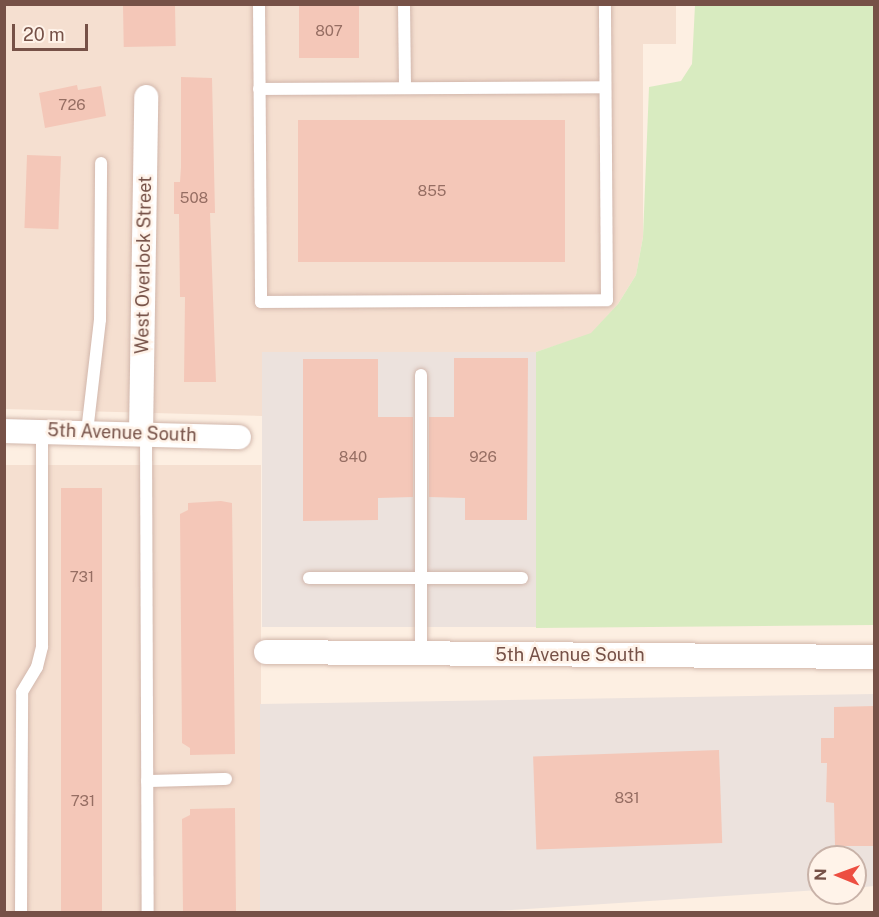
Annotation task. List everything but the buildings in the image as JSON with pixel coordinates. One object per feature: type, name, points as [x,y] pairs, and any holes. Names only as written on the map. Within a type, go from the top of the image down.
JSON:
[{"type":"street","name":"West Overlock Street","points":[[143,434],[146,96]]},
{"type":"street","name":"5th Avenue South","points":[[4,431],[239,437]]},
{"type":"street","name":"5th Avenue South","points":[[266,652],[874,657]]},
{"type":"lane","points":[[259,4],[261,302],[607,300],[605,4]]},
{"type":"lane","points":[[404,4],[405,88]]},
{"type":"lane","points":[[260,89],[605,87]]},
{"type":"lane","points":[[87,432],[100,320],[101,163]]},
{"type":"lane","points":[[421,375],[421,654]]},
{"type":"lane","points":[[21,912],[22,692],[37,667],[42,647],[42,431]]},
{"type":"lane","points":[[143,434],[148,912]]},
{"type":"lane","points":[[309,578],[522,578]]},
{"type":"lane","points":[[147,781],[226,779]]},
{"type":"shaded area","points":[[5,5],[676,5],[676,44],[643,44],[643,237],[636,275],[618,304],[591,334],[536,352],[262,352],[262,416],[5,409]]},
{"type":"shaded area","points":[[262,352],[536,352],[536,627],[262,627]]},
{"type":"shaded area","points":[[4,465],[261,465],[261,912],[4,912]]},
{"type":"shaded area","points":[[874,694],[874,886],[867,887],[867,845],[807,845],[807,891],[481,912],[260,912],[260,704]]},
{"type":"green space","points":[[695,5],[874,5],[874,625],[536,628],[536,352],[591,333],[618,304],[636,275],[643,237],[649,87],[681,81],[692,64]]}]
